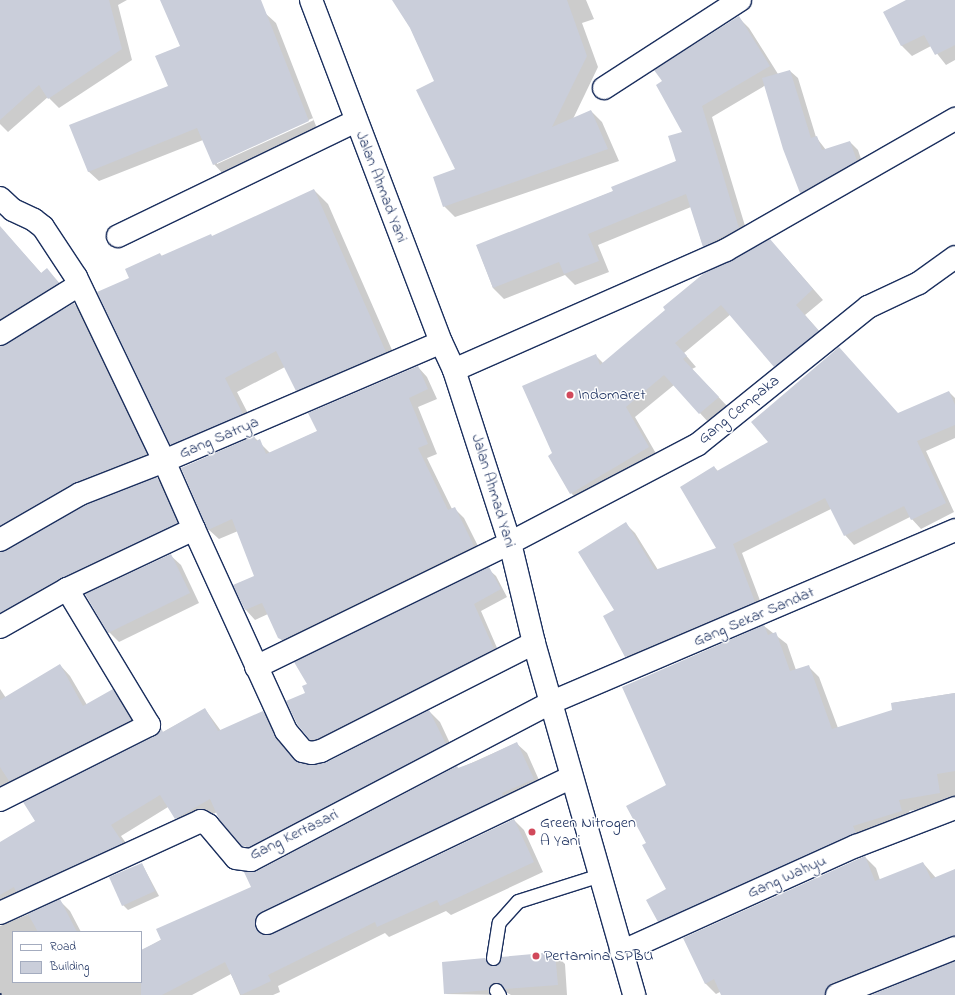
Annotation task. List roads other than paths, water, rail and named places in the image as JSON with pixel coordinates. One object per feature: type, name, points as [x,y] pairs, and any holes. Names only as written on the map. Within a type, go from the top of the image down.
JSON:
[{"type":"street","name":"Jalan Ahmad Yani","points":[[311,0],[441,342],[454,370],[510,543],[534,642],[634,995]]},
{"type":"street","points":[[604,88],[740,0]]},
{"type":"street","points":[[454,370],[726,250],[955,119]]},
{"type":"street","points":[[118,236],[356,121]]},
{"type":"street","points":[[4,210],[43,228],[79,285],[164,461],[256,667],[291,739],[303,751],[312,753],[322,751],[534,642]]},
{"type":"street","name":"Gang Cempaka","points":[[256,667],[510,543],[697,445],[868,307],[919,283],[955,257]]},
{"type":"street","points":[[0,334],[79,285]]},
{"type":"street","name":"Gang Satrya","points":[[0,540],[80,494],[164,461],[441,342]]},
{"type":"street","points":[[0,627],[67,589],[194,530]]},
{"type":"street","name":"Gang Sekar Sandat","points":[[552,702],[955,530]]},
{"type":"street","points":[[0,800],[149,725],[67,589]]},
{"type":"street","name":"Gang Kertasari","points":[[0,914],[201,821],[208,825],[236,858],[251,860],[552,702]]},
{"type":"street","points":[[267,923],[572,777]]},
{"type":"street","name":"Gang Wahyu","points":[[621,952],[856,846],[955,808]]},
{"type":"street","points":[[837,995],[955,948]]},
{"type":"lane","points":[[493,958],[499,922],[518,901],[600,875]]},
{"type":"place","name":"Indomaret","points":[[570,395]]},
{"type":"place","name":"Green Nitrogen A Yani","points":[[532,832]]},
{"type":"place","name":"Pertamina SPBU","points":[[536,956]]}]
